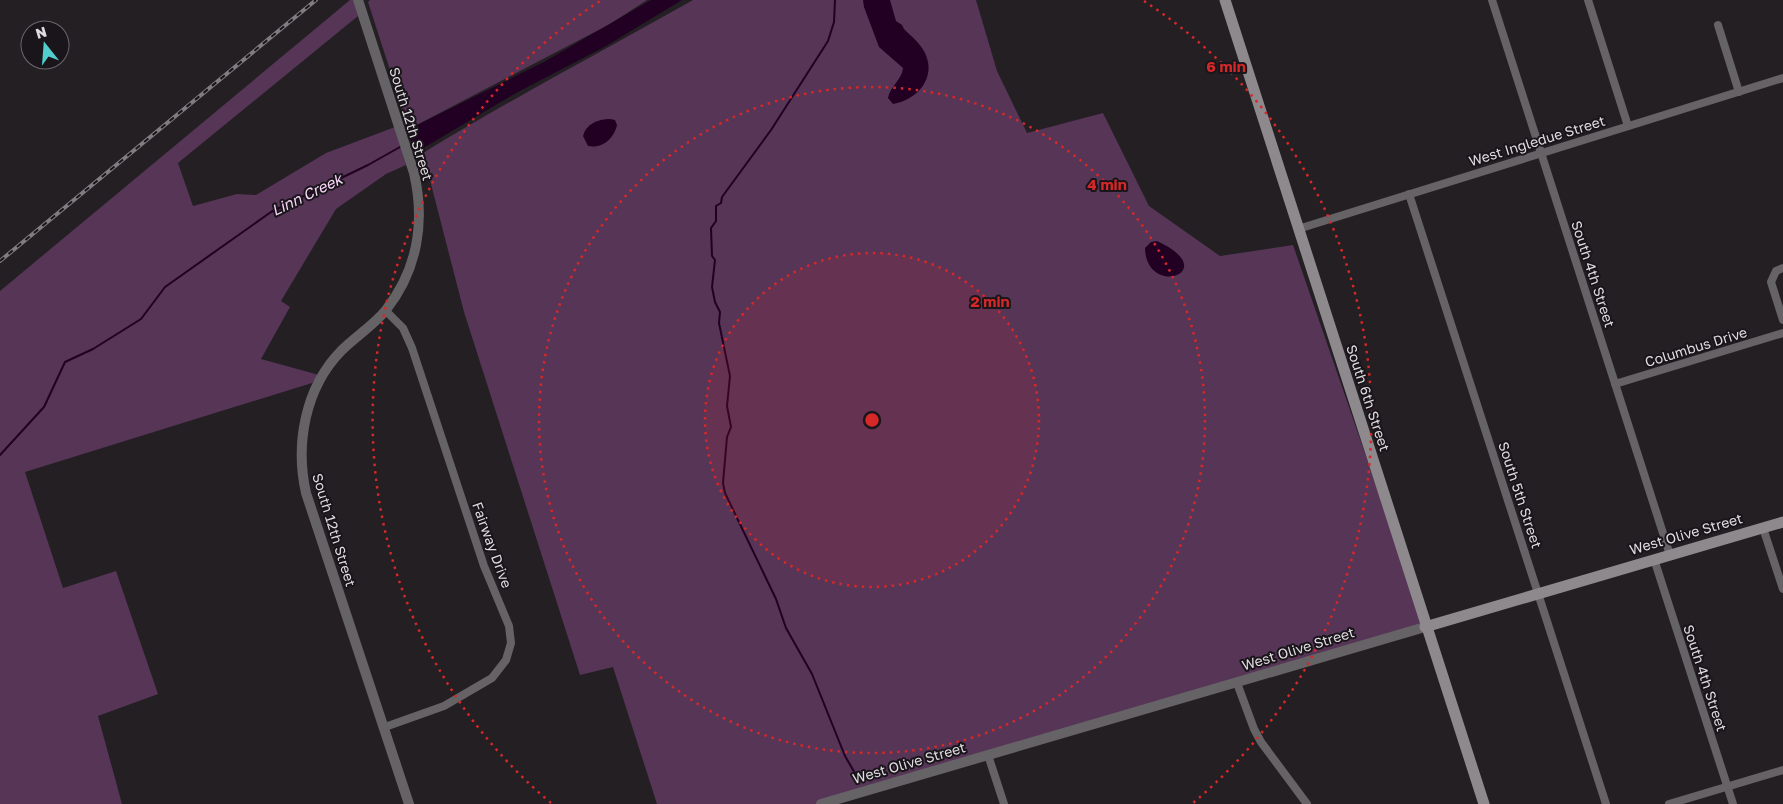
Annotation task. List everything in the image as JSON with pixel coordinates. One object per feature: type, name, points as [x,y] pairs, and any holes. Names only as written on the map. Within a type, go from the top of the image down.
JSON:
[{"type":"main road","name":"South 6th Street","points":[[1225,0],[1425,627],[1484,804]]},
{"type":"main road","name":"West Olive Street","points":[[1425,627],[1783,522]]},
{"type":"street","name":"South 12th Street","points":[[358,0],[418,192],[420,212],[416,245],[407,275],[386,311],[340,352],[319,381],[306,416],[301,462],[309,502],[409,804]]},
{"type":"street","name":"South 4th Street","points":[[1492,0],[1670,555]]},
{"type":"street","points":[[1588,0],[1628,126]]},
{"type":"street","points":[[1718,25],[1739,92]]},
{"type":"street","name":"West Ingledue Street","points":[[1298,229],[1783,78]]},
{"type":"street","name":"South 5th Street","points":[[1409,194],[1606,804]]},
{"type":"street","points":[[1783,268],[1776,271],[1771,282],[1783,320]]},
{"type":"street","name":"Fairway Drive","points":[[384,727],[444,706],[492,678],[506,660],[512,643],[509,626],[484,566],[412,348],[403,328],[386,311]]},
{"type":"street","name":"Columbus Drive","points":[[1616,384],[1783,333]]},
{"type":"street","points":[[1763,528],[1783,589]]},
{"type":"street","name":"South 4th Street","points":[[1654,559],[1733,804]]},
{"type":"street","name":"West Olive Street","points":[[821,804],[842,801],[988,755],[1425,627]]},
{"type":"street","points":[[1237,683],[1254,729],[1261,742],[1307,804]]},
{"type":"street","points":[[988,755],[1004,804]]},
{"type":"street","points":[[1670,804],[1783,770]]},
{"type":"shaded area","points":[[350,0],[353,0],[358,16],[178,163],[193,206],[237,194],[256,195],[326,153],[395,127],[406,165],[386,174],[336,209],[281,301],[290,307],[261,359],[319,375],[312,383],[25,472],[63,588],[116,571],[158,694],[98,716],[122,804],[0,804],[0,291]]},
{"type":"shaded area","points":[[370,0],[647,0],[610,24],[409,129],[368,2]]},
{"type":"shaded area","points":[[651,0],[682,0],[606,46],[516,93],[415,153],[407,130],[544,62]]},
{"type":"shaded area","points":[[693,0],[976,0],[997,71],[1027,133],[1103,113],[1149,206],[1220,256],[1293,245],[1425,627],[821,804],[657,804],[613,667],[580,675],[464,312],[423,153],[523,94]]},
{"type":"shaded area","points":[[863,0],[890,0],[896,21],[902,25],[925,53],[928,62],[926,79],[917,93],[902,102],[893,104],[888,98],[901,76],[903,68],[879,47]]},
{"type":"shaded area","points":[[615,120],[617,125],[616,130],[607,142],[598,146],[588,146],[583,136],[587,128],[597,121]]},
{"type":"shaded area","points":[[1157,241],[1176,252],[1184,262],[1183,270],[1176,275],[1167,276],[1157,273],[1149,264],[1145,248],[1151,242]]},
{"type":"waterway","points":[[835,0],[834,22],[828,41],[771,130],[722,197],[721,203],[716,206],[716,221],[711,228],[712,256],[715,260],[712,287],[715,302],[720,312],[719,323],[730,376],[727,406],[731,427],[727,437],[723,483],[725,493],[776,599],[786,628],[812,674],[845,756],[856,775]]},
{"type":"waterway","name":"Linn Creek","points":[[0,455],[44,407],[65,362],[93,349],[141,319],[165,287],[271,212],[368,165],[400,147]]},
{"type":"railway","points":[[0,261],[316,0]]}]
